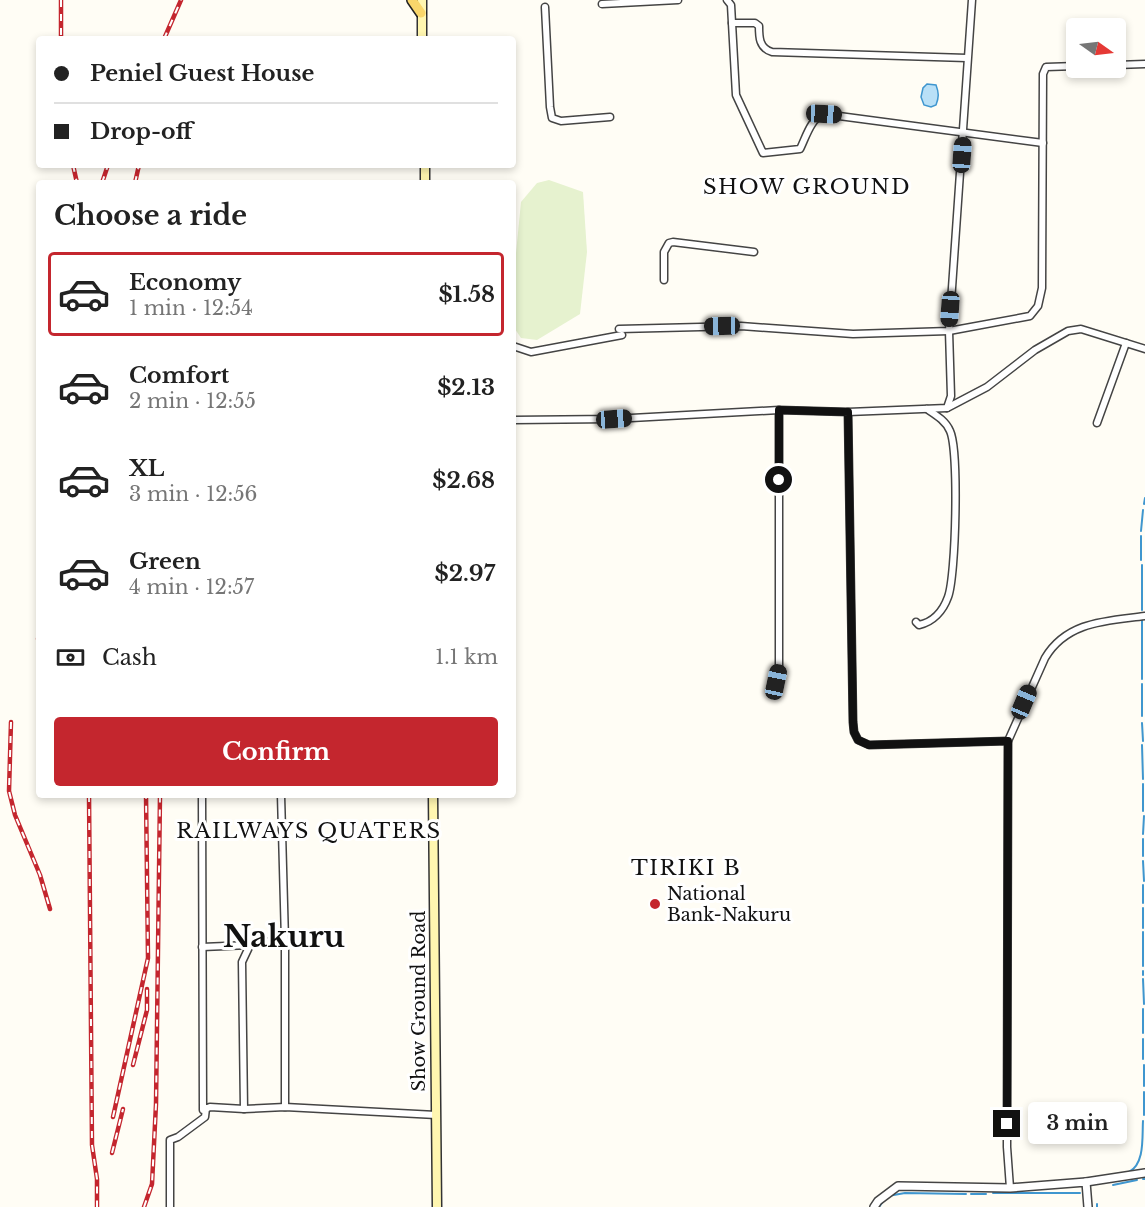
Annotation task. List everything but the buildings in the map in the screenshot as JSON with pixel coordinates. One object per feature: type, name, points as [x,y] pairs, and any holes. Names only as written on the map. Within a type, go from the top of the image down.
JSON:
[{"type":"main road","points":[[412,0],[421,13]]},
{"type":"main road","points":[[422,0],[422,36]]},
{"type":"main road","name":"Show Ground Road","points":[[433,798],[437,1207]]},
{"type":"street","points":[[602,4],[678,0]]},
{"type":"street","points":[[727,0],[731,4],[736,95],[763,153],[800,148],[819,115],[824,114],[1043,143]]},
{"type":"street","points":[[947,408],[951,396],[949,331],[972,0]]},
{"type":"street","points":[[545,7],[552,118],[561,121],[610,117]]},
{"type":"street","points":[[732,23],[755,23],[759,26],[760,41],[766,50],[772,52],[967,58]]},
{"type":"street","points":[[1126,65],[1145,64]]},
{"type":"street","points":[[516,347],[531,352],[620,332],[741,326],[853,334],[949,331],[1030,316],[1036,310],[1042,288],[1044,70],[1051,66],[1066,66]]},
{"type":"street","points":[[664,280],[664,252],[669,243],[754,252]]},
{"type":"street","points":[[516,420],[614,419],[779,410],[848,412],[947,408],[987,387],[1035,350],[1068,331],[1081,329],[1145,350]]},
{"type":"street","points":[[1097,423],[1126,343]]},
{"type":"street","points":[[916,622],[919,625],[925,623],[942,610],[951,585],[954,562],[954,459],[951,432],[939,416],[927,408]]},
{"type":"street","points":[[776,682],[780,666],[779,410]]},
{"type":"street","points":[[848,412],[854,732],[858,740],[869,745],[1008,741]]},
{"type":"street","points":[[1010,1188],[1007,1147],[1008,741],[1046,658],[1063,636],[1082,627],[1104,621],[1145,616]]},
{"type":"street","points":[[202,798],[203,1110],[206,1108],[285,1107],[436,1115]]},
{"type":"street","points":[[281,798],[285,941],[285,1107]]},
{"type":"street","points":[[202,946],[250,945],[257,942],[285,941]]},
{"type":"street","points":[[244,1108],[242,962],[250,945]]},
{"type":"street","points":[[170,1207],[170,1140],[178,1137],[205,1117],[206,1108]]},
{"type":"street","points":[[874,1207],[878,1201],[898,1186],[1010,1188],[1086,1182],[1145,1173]]},
{"type":"street","points":[[1086,1182],[1088,1207]]},
{"type":"green space","points":[[549,180],[583,192],[587,252],[580,314],[537,340],[521,338],[516,330],[516,253],[521,202],[537,183]]},
{"type":"water","points":[[927,84],[936,85],[938,93],[936,105],[931,107],[924,105],[921,97],[923,88]]},
{"type":"waterway","points":[[1144,504],[1145,498]]},
{"type":"waterway","points":[[1141,531],[1143,510]]},
{"type":"waterway","points":[[1141,536],[1141,560]]},
{"type":"waterway","points":[[1142,565],[1142,610]]},
{"type":"waterway","points":[[1142,618],[1142,679]]},
{"type":"waterway","points":[[1142,684],[1142,716]]},
{"type":"waterway","points":[[1142,723],[1143,741]]},
{"type":"waterway","points":[[1142,745],[1143,779]]},
{"type":"waterway","points":[[1143,784],[1143,811]]},
{"type":"waterway","points":[[1143,834],[1144,816]]},
{"type":"waterway","points":[[1143,839],[1143,856]]},
{"type":"waterway","points":[[1143,861],[1144,881]]},
{"type":"waterway","points":[[1143,885],[1143,903]]},
{"type":"waterway","points":[[1143,908],[1143,928]]},
{"type":"waterway","points":[[1143,932],[1143,966]]},
{"type":"waterway","points":[[1143,979],[1144,1004]]},
{"type":"waterway","points":[[1143,1009],[1143,1033]]},
{"type":"waterway","points":[[1143,1039],[1143,1059]]},
{"type":"waterway","points":[[1144,1065],[1144,1086]]},
{"type":"waterway","points":[[1144,1092],[1144,1115]]},
{"type":"waterway","points":[[1129,1172],[1138,1163],[1140,1157],[1143,1121]]},
{"type":"waterway","points":[[1113,1185],[1137,1180]]},
{"type":"waterway","points":[[888,1196],[905,1193],[966,1194]]},
{"type":"waterway","points":[[993,1193],[1080,1193]]},
{"type":"waterway","points":[[971,1194],[986,1194]]},
{"type":"waterway","points":[[879,1207],[884,1200]]},
{"type":"railway","points":[[61,0],[61,36]]},
{"type":"railway","points":[[165,36],[181,0]]},
{"type":"railway","points":[[74,168],[76,180]]},
{"type":"railway","points":[[103,180],[107,168]]},
{"type":"railway","points":[[136,180],[138,168]]},
{"type":"railway","points":[[11,722],[9,791],[15,815],[40,875],[50,909]]},
{"type":"railway","points":[[89,798],[92,1145],[97,1179],[97,1207]]},
{"type":"railway","points":[[113,1117],[148,958],[146,798]]},
{"type":"railway","points":[[144,1207],[152,1184],[156,1104],[160,798]]},
{"type":"railway","points":[[133,1065],[147,1010],[147,989]]},
{"type":"railway","points":[[112,1153],[123,1109]]},
{"type":"place","name":"National Bank-Nakuru","points":[[655,904]]},
{"type":"district","name":"SHOW GROUND","points":[[807,187]]},
{"type":"district","name":"RAILWAYS QUATERS","points":[[309,831]]},
{"type":"district","name":"TIRIKI B","points":[[686,868]]},
{"type":"district","name":"Nakuru","points":[[284,937]]},
{"type":"route","points":[[779,480],[779,410],[848,412],[853,722],[858,740],[869,745],[1008,741],[1007,1124]]}]
